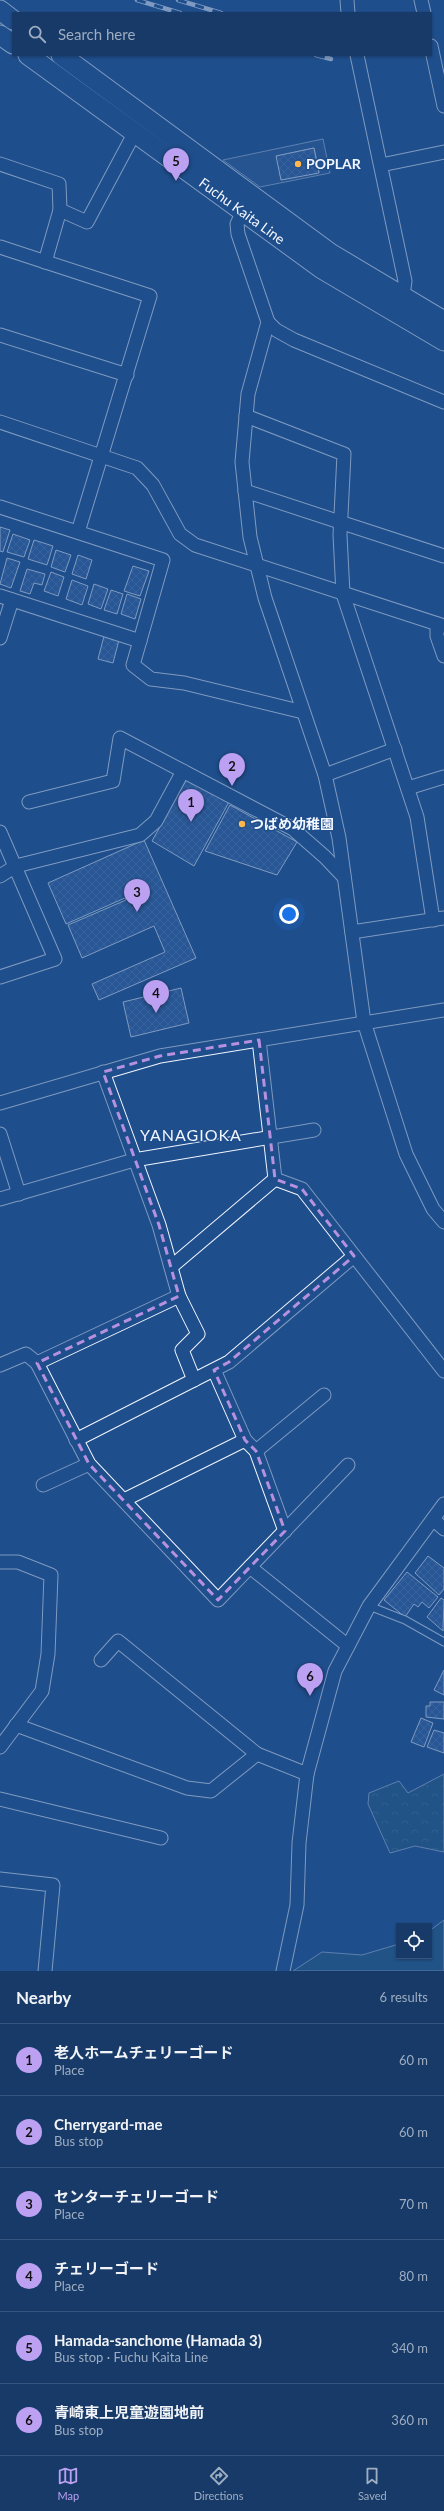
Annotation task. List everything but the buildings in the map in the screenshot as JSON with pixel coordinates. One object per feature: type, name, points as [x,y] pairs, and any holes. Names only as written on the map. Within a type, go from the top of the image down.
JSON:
[{"type":"main road","points":[[0,10],[12,19]]},
{"type":"main road","name":"Fuchu Kaita Line","points":[[29,56],[135,132],[247,203],[444,321]]},
{"type":"main road","name":"Fuchu Kaita Line","points":[[62,56],[247,203],[322,269],[444,341]]},
{"type":"street","points":[[347,0],[348,12]]},
{"type":"street","points":[[421,0],[424,12]]},
{"type":"street","points":[[432,51],[444,106]]},
{"type":"street","points":[[357,56],[405,281],[403,296]]},
{"type":"street","points":[[60,210],[87,222],[135,132]]},
{"type":"street","points":[[381,165],[444,152]]},
{"type":"street","points":[[0,164],[59,184],[60,210],[45,262]]},
{"type":"street","points":[[247,203],[237,224],[238,234],[268,322],[276,330],[294,340],[444,402]]},
{"type":"street","points":[[0,247],[150,296],[78,532]]},
{"type":"street","points":[[268,322],[248,394],[242,462],[250,537],[265,598],[325,775],[339,838],[364,1022],[406,1154],[433,1209],[444,1222]]},
{"type":"street","points":[[0,335],[127,375]]},
{"type":"street","points":[[246,416],[344,454],[340,521],[343,594],[417,817],[439,919],[352,932]]},
{"type":"street","points":[[0,422],[137,468],[153,485],[180,534],[195,545],[440,625],[436,636],[444,656]]},
{"type":"street","points":[[245,491],[444,556]]},
{"type":"street","points":[[0,507],[163,560],[133,665],[151,678],[184,683],[303,712]]},
{"type":"street","points":[[0,638],[6,598],[140,641]]},
{"type":"street","points":[[29,802],[113,781],[120,738],[293,829],[325,857],[344,877]]},
{"type":"street","points":[[325,775],[395,749]]},
{"type":"street","points":[[0,876],[16,866],[140,835],[156,821],[183,771]]},
{"type":"street","points":[[408,788],[444,776]]},
{"type":"street","points":[[0,832],[55,959],[0,977]]},
{"type":"street","points":[[0,1103],[160,1056],[444,1010]]},
{"type":"street","points":[[259,1040],[275,1179]]},
{"type":"street","points":[[103,1072],[159,1225],[180,1296],[198,1334],[182,1350],[194,1380]]},
{"type":"street","points":[[0,1199],[134,1160],[314,1130]]},
{"type":"street","points":[[0,1134],[19,1194]]},
{"type":"street","points":[[275,1179],[302,1189],[444,1371]]},
{"type":"street","points":[[171,1267],[275,1179]]},
{"type":"street","points":[[76,1440],[229,1362],[354,1256]]},
{"type":"street","points":[[37,1363],[180,1296]]},
{"type":"street","points":[[0,1365],[26,1354],[37,1363],[89,1464],[218,1600],[348,1465]]},
{"type":"street","points":[[214,1370],[244,1440],[256,1451],[285,1531]]},
{"type":"street","points":[[256,1451],[324,1395]]},
{"type":"street","points":[[124,1500],[244,1440]]},
{"type":"street","points":[[44,1485],[89,1464]]},
{"type":"street","points":[[283,1971],[297,1904],[299,1843],[307,1774],[336,1670],[369,1606],[444,1504]]},
{"type":"street","points":[[433,1519],[444,1529]]},
{"type":"street","points":[[0,1562],[18,1562],[51,1575],[48,1654],[42,1690],[0,1747]]},
{"type":"street","points":[[250,1567],[348,1646]]},
{"type":"street","points":[[101,1660],[118,1640],[257,1754],[307,1774]]},
{"type":"street","points":[[16,1725],[187,1788],[199,1790],[211,1791],[257,1754]]},
{"type":"street","points":[[0,1799],[161,1838]]},
{"type":"street","points":[[0,1879],[53,1885],[45,1971]]},
{"type":"lane","points":[[369,1606],[405,1620],[444,1642]]},
{"type":"highlighted area","points":[[259,1040],[275,1179],[302,1189],[354,1256],[229,1362],[214,1370],[245,1440],[256,1451],[285,1531],[218,1600],[89,1464],[37,1363],[179,1296],[159,1225],[103,1072],[160,1056]]},
{"type":"green space","points":[[444,1774],[444,1852],[415,1846],[390,1853],[368,1804],[369,1793],[399,1781],[408,1793]]},
{"type":"green space","points":[[444,1920],[444,1971],[293,1971],[322,1952],[362,1955],[396,1945],[396,1959],[432,1959],[432,1929]]},
{"type":"shaded area","points":[[323,139],[330,173],[260,187],[223,160]],"holes":[[[314,148],[319,172],[281,180],[277,156]]]},
{"type":"railway","points":[[137,0],[177,12]]},
{"type":"railway","points":[[178,0],[218,12]]},
{"type":"railway","points":[[320,56],[331,59]]},
{"type":"place","name":"POPLAR","points":[[298,164]]},
{"type":"place","name":"Hamada-sanchome (Hamada 3)","points":[[176,181]]},
{"type":"place","name":"Cherrygard-mae","points":[[232,786]]},
{"type":"place","name":"老人ホームチェリーゴード","points":[[191,822]]},
{"type":"place","name":"つばめ幼稚園","points":[[242,824]]},
{"type":"place","name":"センターチェリーゴード","points":[[137,912]]},
{"type":"place","name":"チェリーゴード","points":[[156,1013]]},
{"type":"place","name":"青崎東上児童遊園地前","points":[[310,1696]]},
{"type":"district","name":"YANAGIOKA","points":[[191,1135]]}]
